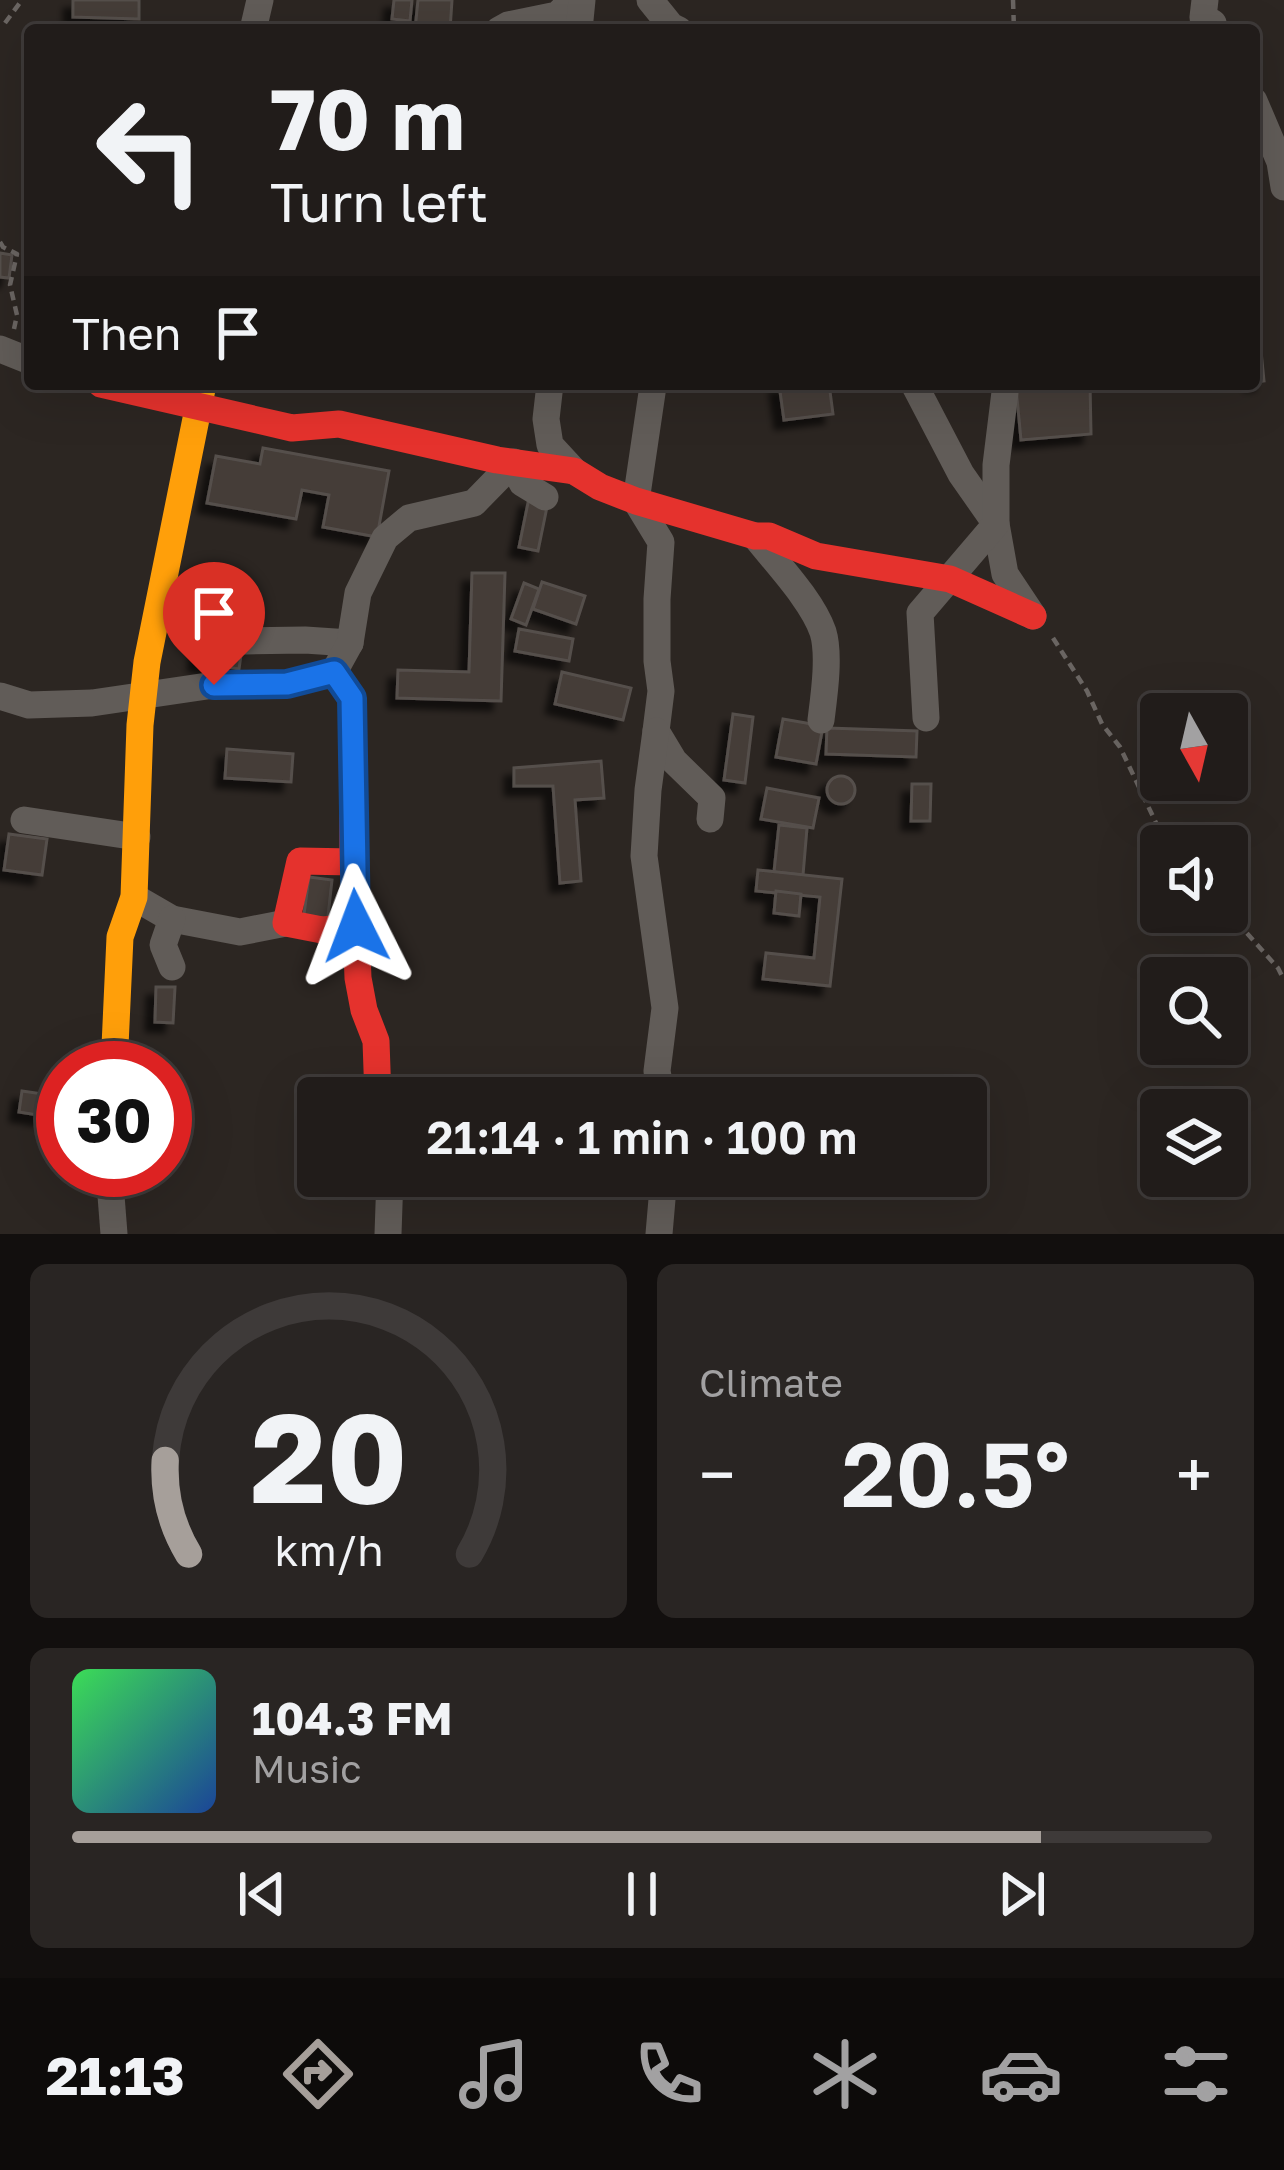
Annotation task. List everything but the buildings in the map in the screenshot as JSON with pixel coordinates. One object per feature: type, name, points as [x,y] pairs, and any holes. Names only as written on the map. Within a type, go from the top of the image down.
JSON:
[{"type":"street","points":[[513,24],[557,15],[573,0]]},
{"type":"street","points":[[650,0],[669,24]]},
{"type":"street","points":[[1260,115],[1280,161],[1284,187]]},
{"type":"street","points":[[152,390],[202,396],[292,428],[339,424],[574,471]]},
{"type":"street","points":[[549,390],[546,419],[550,446],[574,471],[600,487],[754,536],[769,536],[816,556],[950,579],[1033,616]]},
{"type":"street","points":[[652,390],[636,501],[661,542],[657,620],[661,691],[644,856],[665,1008],[658,1077]]},
{"type":"street","points":[[917,390],[961,474],[996,524]]},
{"type":"street","points":[[1005,390],[996,465],[996,524],[1005,574],[1033,616]]},
{"type":"street","points":[[115,1041],[120,937],[134,897],[147,662],[202,396]]},
{"type":"street","points":[[514,462],[522,483],[544,497]]},
{"type":"street","points":[[0,696],[28,705],[92,703],[214,685],[287,684],[334,672],[350,643],[358,592],[385,538],[409,518],[475,503],[514,462]]},
{"type":"street","points":[[926,718],[920,613],[996,524]]},
{"type":"street","points":[[754,536],[797,587],[824,634],[821,720]]},
{"type":"street","points":[[160,600],[195,631],[246,641],[350,643]]},
{"type":"street","points":[[334,672],[352,698],[358,978],[376,1041],[377,1077]]},
{"type":"street","points":[[656,731],[674,761],[712,798],[710,819]]},
{"type":"street","points":[[24,820],[137,837]]},
{"type":"street","points":[[286,923],[300,861],[353,862]]},
{"type":"street","points":[[134,897],[172,919],[240,932],[286,923],[322,930],[356,926]]},
{"type":"street","points":[[172,919],[163,945],[172,967]]},
{"type":"street","points":[[111,1197],[114,1234]]},
{"type":"street","points":[[388,1234],[389,1197]]},
{"type":"street","points":[[659,1234],[662,1197]]},
{"type":"path","points":[[5,23],[22,0]]},
{"type":"path","points":[[0,242],[17,254],[10,285],[16,315],[13,354]]},
{"type":"path","points":[[1033,616],[1056,641],[1087,691],[1157,825]]},
{"type":"path","points":[[1247,933],[1284,980]]},
{"type":"traffic: slow","points":[[115,1041],[120,937],[134,897],[147,662],[202,390]]},
{"type":"traffic: jam","points":[[127,390],[292,428],[339,424],[497,460],[574,471],[636,501],[769,536],[816,556],[950,579],[1033,616]]},
{"type":"traffic: jam","points":[[334,672],[352,698],[353,862],[300,861],[286,923],[322,930],[356,927],[358,978],[376,1041],[377,1077]]},
{"type":"route","points":[[214,685],[287,684],[334,672],[352,698],[356,926]]}]
